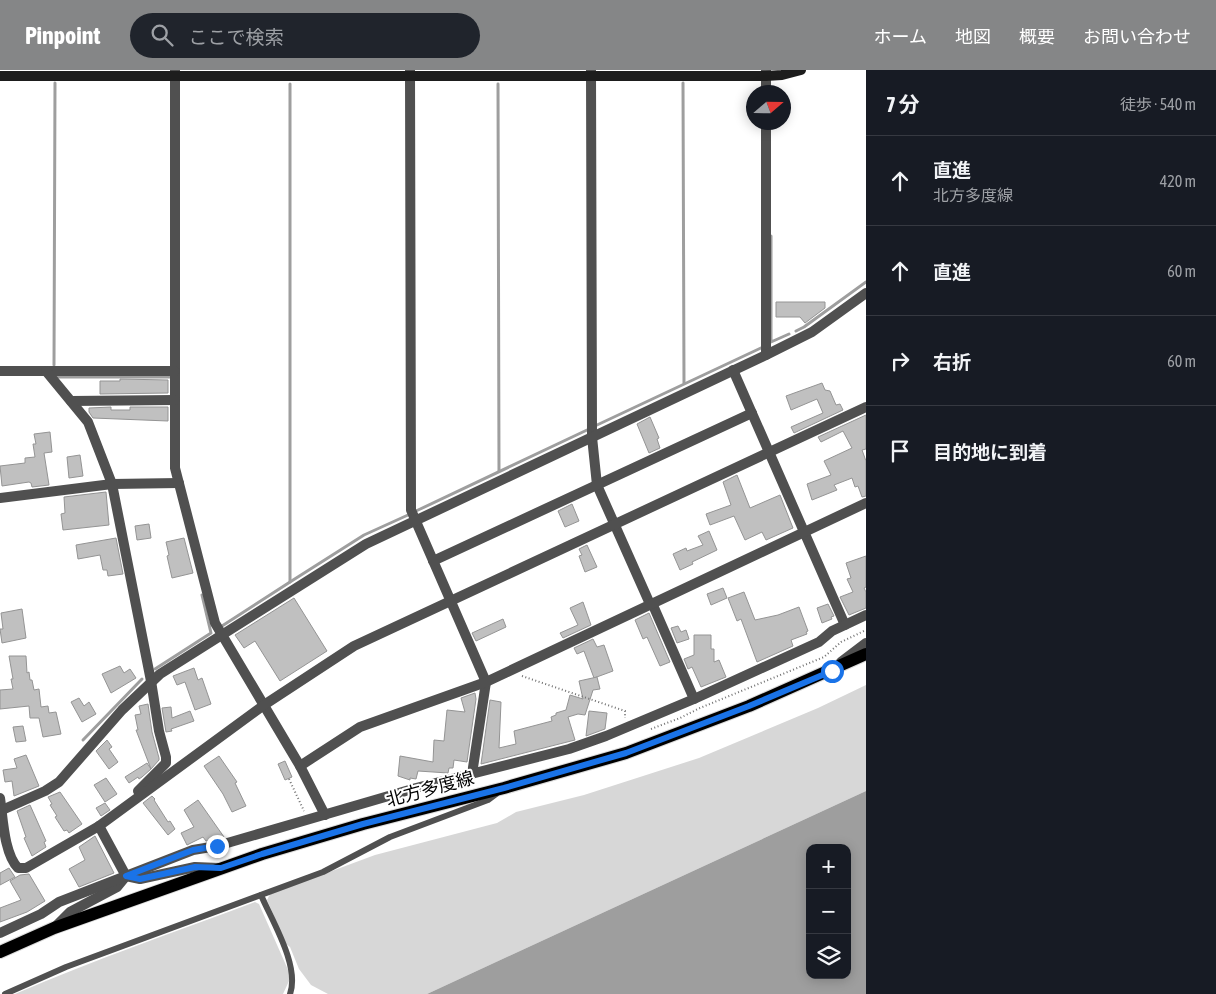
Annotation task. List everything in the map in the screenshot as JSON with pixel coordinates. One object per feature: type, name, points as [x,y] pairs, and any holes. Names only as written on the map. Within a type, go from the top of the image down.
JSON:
[{"type":"main road","name":"北方多度線","points":[[0,952],[54,928],[262,854],[354,827],[504,788],[644,746],[749,706],[832,671],[866,654]]},
{"type":"street","points":[[0,76],[175,73],[766,73],[782,75],[801,70]]},
{"type":"street","points":[[175,73],[175,468],[215,623],[300,766],[325,815]]},
{"type":"street","points":[[410,73],[411,510],[486,682],[472,774]]},
{"type":"street","points":[[591,73],[592,437],[597,485],[697,704]]},
{"type":"street","points":[[766,130],[766,355]]},
{"type":"street","points":[[1,810],[45,791],[59,782],[100,733],[151,681],[366,544],[812,332],[866,293]]},
{"type":"street","points":[[46,370],[88,422],[112,484],[159,731],[166,757],[166,763],[131,798],[131,803]]},
{"type":"street","points":[[733,370],[845,625]]},
{"type":"street","points":[[0,371],[175,371]]},
{"type":"street","points":[[71,401],[175,400]]},
{"type":"street","points":[[0,798],[12,862],[18,868],[26,868],[99,826],[264,705],[354,646],[866,407]]},
{"type":"street","points":[[433,561],[752,413]]},
{"type":"street","points":[[0,498],[112,484],[179,483]]},
{"type":"street","points":[[300,766],[360,727],[486,682],[866,503]]},
{"type":"street","points":[[0,933],[41,914],[59,902],[193,850],[217,846],[416,788],[569,749],[629,726],[697,704],[819,642],[832,631],[866,615]]},
{"type":"street","points":[[832,671],[866,643]]},
{"type":"street","points":[[99,826],[126,876],[140,879],[195,867],[221,868]]},
{"type":"street","points":[[54,928],[70,912],[117,887],[126,876]]},
{"type":"lane","points":[[5,994],[66,967],[323,872],[390,837],[488,800],[504,788]]},
{"type":"lane","points":[[261,895],[289,958],[293,972],[290,994]]},
{"type":"path","points":[[697,704],[824,657],[841,642],[866,630]]},
{"type":"path","points":[[508,672],[625,712],[625,718],[629,726]]},
{"type":"path","points":[[289,779],[308,820]]},
{"type":"shaded area","points":[[866,685],[866,791],[427,994],[328,994],[311,985],[299,969],[290,947],[286,944],[267,900],[270,894],[375,855],[497,823],[516,812],[584,795],[699,758],[818,708]]},
{"type":"shaded area","points":[[866,791],[866,994],[427,994]]},
{"type":"shaded area","points":[[255,902],[259,904],[289,972],[289,981],[283,994],[15,994],[105,958]]},
{"type":"building","points":[[776,302],[825,302],[825,308],[805,323],[800,317],[776,317]]},
{"type":"building","points":[[120,379],[168,380],[168,393],[100,394],[100,381],[120,381]]},
{"type":"building","points":[[822,383],[825,390],[830,391],[836,405],[840,404],[843,410],[794,433],[791,427],[823,413],[817,399],[791,410],[786,396]]},
{"type":"building","points":[[111,407],[111,410],[130,410],[130,407],[168,407],[168,421],[93,418],[89,412],[89,408]]},
{"type":"building","points":[[866,415],[866,449],[862,450],[866,461],[866,496],[862,497],[858,486],[855,487],[852,478],[834,485],[837,490],[812,500],[807,484],[831,475],[824,461],[852,448],[843,431],[821,442],[818,437]]},
{"type":"building","points":[[650,417],[659,438],[657,439],[660,448],[649,453],[637,424]]},
{"type":"building","points":[[50,432],[52,452],[44,453],[49,485],[32,487],[29,482],[2,486],[0,466],[25,463],[25,458],[35,457],[33,444],[36,444],[34,434]]},
{"type":"building","points":[[80,455],[83,476],[69,478],[67,457]]},
{"type":"building","points":[[737,475],[750,508],[780,495],[793,528],[766,540],[762,532],[745,540],[734,516],[710,525],[706,514],[731,505],[723,482]]},
{"type":"building","points":[[106,492],[109,525],[63,530],[61,514],[65,513],[64,497]]},
{"type":"building","points":[[572,504],[579,521],[565,527],[558,511]]},
{"type":"building","points":[[149,524],[151,538],[137,540],[135,526]]},
{"type":"building","points":[[709,531],[717,550],[680,570],[673,554],[686,548],[687,551],[703,545],[698,536]]},
{"type":"building","points":[[116,538],[123,574],[108,576],[107,570],[103,570],[100,555],[78,559],[76,545]]},
{"type":"building","points":[[184,538],[193,573],[172,578],[166,542]]},
{"type":"building","points":[[587,545],[597,567],[585,572],[579,556],[582,555],[579,549]]},
{"type":"building","points":[[866,556],[866,587],[864,588],[866,592],[866,608],[849,615],[840,597],[853,592],[847,579],[851,578],[846,563]]},
{"type":"building","points":[[723,588],[727,598],[711,605],[707,594]]},
{"type":"building","points":[[744,592],[755,620],[778,615],[799,607],[808,631],[806,632],[807,634],[791,640],[793,646],[757,662],[741,619],[737,621],[728,598]]},
{"type":"building","points":[[294,598],[327,651],[280,681],[255,641],[244,648],[235,635]]},
{"type":"building","points":[[583,602],[591,625],[563,638],[560,633],[578,625],[570,608]]},
{"type":"building","points":[[828,604],[834,616],[831,617],[832,619],[822,623],[817,608]]},
{"type":"building","points":[[22,609],[26,638],[2,643],[0,629],[3,629],[1,613]]},
{"type":"building","points":[[649,613],[670,662],[660,666],[647,637],[643,639],[635,620]]},
{"type":"building","points":[[503,619],[506,627],[476,641],[472,633]]},
{"type":"building","points":[[678,626],[681,632],[686,630],[689,639],[677,643],[671,628]]},
{"type":"building","points":[[694,635],[711,635],[711,649],[714,649],[714,662],[719,660],[726,677],[701,687],[692,667],[688,669],[684,659],[694,655]]},
{"type":"building","points":[[593,639],[597,647],[604,645],[613,671],[594,678],[584,651],[577,654],[574,648]]},
{"type":"building","points":[[9,656],[26,656],[27,673],[29,672],[34,690],[39,689],[41,707],[48,706],[49,713],[56,712],[61,734],[43,737],[39,718],[30,718],[29,706],[0,709],[0,690],[13,689]]},
{"type":"building","points":[[120,666],[124,673],[130,669],[136,678],[111,693],[102,674]]},
{"type":"building","points":[[194,668],[198,680],[202,678],[211,704],[195,710],[185,682],[177,685],[173,676]]},
{"type":"building","points":[[597,677],[600,689],[593,690],[585,715],[578,714],[568,717],[575,740],[481,764],[490,700],[501,702],[499,748],[516,744],[514,731],[552,721],[551,717],[556,715],[556,713],[566,710],[570,695],[583,699],[579,681]]},
{"type":"building","points":[[475,693],[476,699],[467,762],[454,760],[453,768],[449,768],[448,773],[418,771],[416,779],[410,778],[410,780],[398,776],[400,756],[433,762],[434,740],[444,741],[447,710],[465,712],[461,698]]},
{"type":"building","points":[[79,698],[84,706],[89,702],[96,714],[82,722],[71,702]]},
{"type":"building","points":[[148,704],[152,732],[159,758],[151,769],[136,730],[138,730],[135,715],[141,714],[139,706]]},
{"type":"building","points":[[171,707],[172,718],[190,711],[194,721],[166,732],[162,708]]},
{"type":"building","points":[[589,711],[607,713],[605,729],[586,736]]},
{"type":"building","points":[[23,726],[26,741],[16,742],[13,727]]},
{"type":"building","points":[[107,740],[112,747],[109,749],[118,762],[109,769],[96,751]]},
{"type":"building","points":[[26,755],[39,786],[14,796],[12,781],[5,782],[3,770],[17,768],[14,759]]},
{"type":"building","points":[[219,756],[237,782],[235,783],[246,806],[232,812],[223,794],[204,766]]},
{"type":"building","points":[[285,761],[292,777],[285,780],[278,764]]},
{"type":"building","points":[[147,763],[151,769],[139,779],[138,777],[129,783],[125,777]]},
{"type":"building","points":[[106,778],[117,794],[105,802],[94,785]]},
{"type":"building","points":[[60,792],[82,824],[69,833],[67,830],[64,831],[55,817],[57,816],[50,805],[52,804],[48,797]]},
{"type":"building","points":[[152,796],[168,822],[170,821],[175,829],[168,835],[143,803]]},
{"type":"building","points":[[198,800],[224,837],[206,841],[203,837],[187,845],[181,833],[194,827],[184,810]]},
{"type":"building","points":[[105,803],[110,810],[101,816],[96,808]]},
{"type":"building","points":[[30,805],[46,841],[44,842],[46,847],[32,856],[24,838],[26,837],[17,811]]},
{"type":"building","points":[[95,836],[114,873],[79,887],[69,869],[85,860],[79,847]]},
{"type":"building","points":[[9,868],[15,877],[0,885],[0,873]]},
{"type":"building","points":[[29,874],[45,901],[27,912],[0,922],[0,908],[21,900],[10,881],[20,875]]},
{"type":"waterway","points":[[54,365],[55,83]]},
{"type":"waterway","points":[[683,83],[684,383]]},
{"type":"waterway","points":[[222,626],[290,582],[290,84]]},
{"type":"waterway","points":[[498,84],[499,471]]},
{"type":"waterway","points":[[771,236],[771,342],[789,334]]},
{"type":"waterway","points":[[796,331],[866,282]]},
{"type":"waterway","points":[[597,425],[763,347]]},
{"type":"waterway","points":[[57,377],[170,377]]},
{"type":"waterway","points":[[416,511],[587,430]]},
{"type":"waterway","points":[[290,582],[364,535],[408,515]]},
{"type":"waterway","points":[[155,669],[211,633],[202,595]]},
{"type":"waterway","points":[[83,740],[142,679]]},
{"type":"route","points":[[217,846],[193,850],[126,876],[140,879],[195,867],[221,868],[363,824],[504,788],[626,753],[679,734],[832,671]]}]
